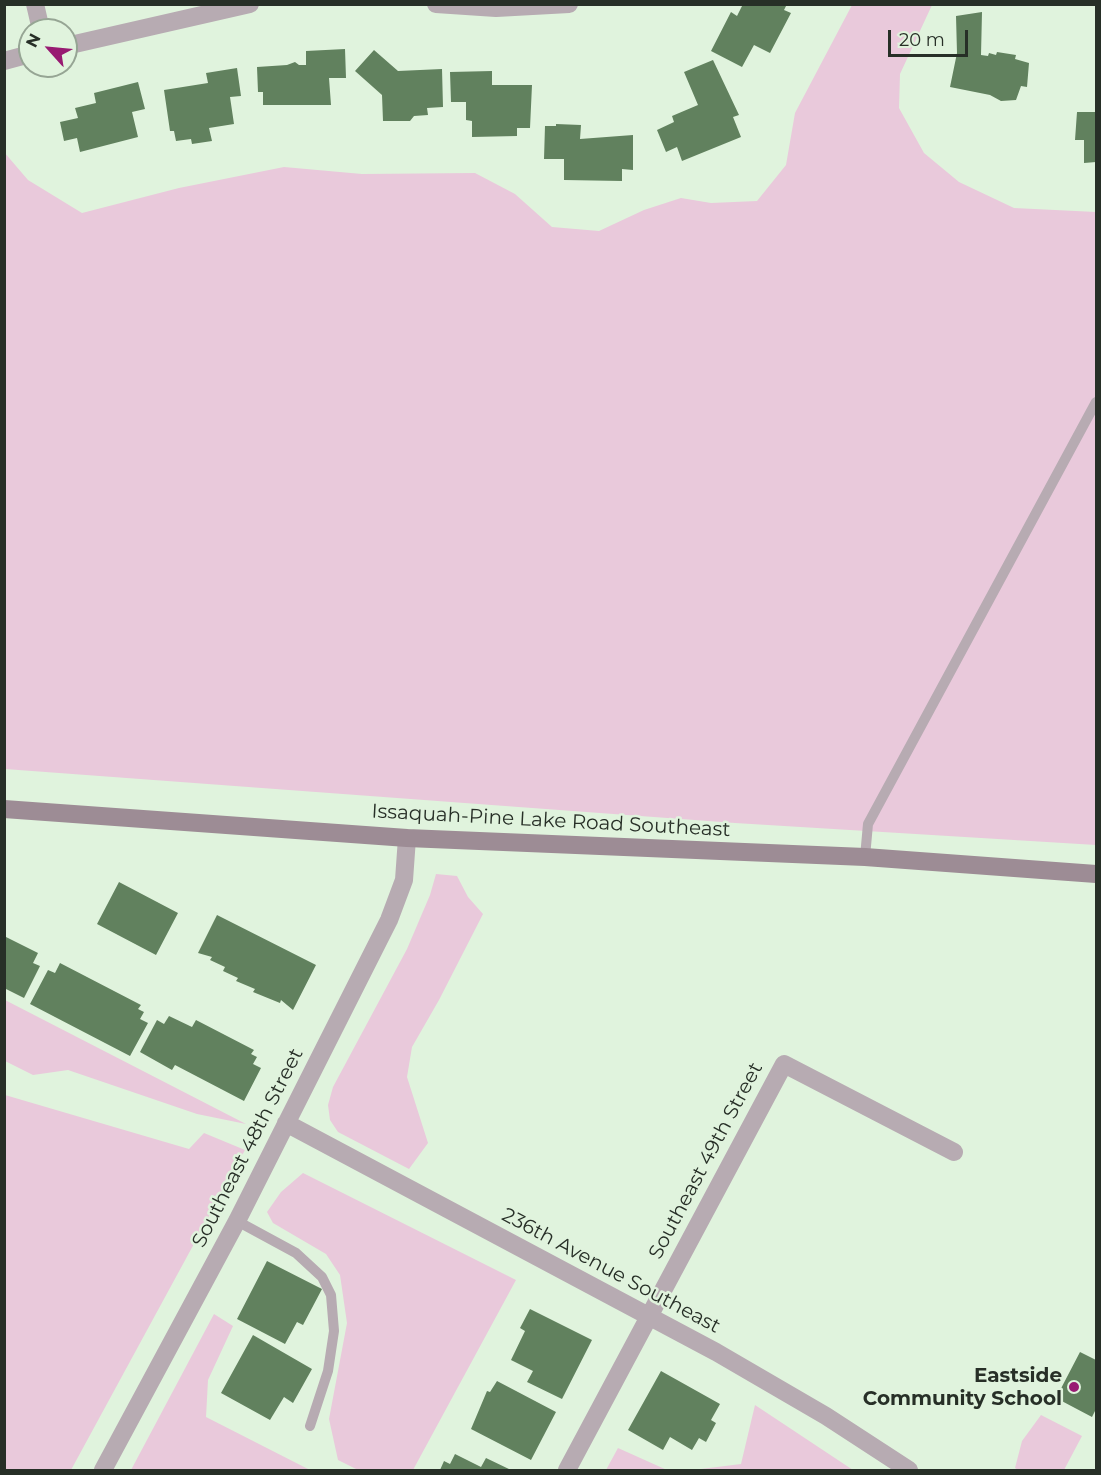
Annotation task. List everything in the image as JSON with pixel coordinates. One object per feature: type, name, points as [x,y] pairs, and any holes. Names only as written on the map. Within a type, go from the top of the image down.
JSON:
[{"type":"main road","name":"Issaquah-Pine Lake Road Southeast","points":[[4,809],[406,838],[865,857],[1096,874]]},
{"type":"street","points":[[78,43],[250,4]]},
{"type":"street","points":[[436,4],[496,8],[569,4]]},
{"type":"street","name":"Southeast 48th Street","points":[[103,1470],[237,1221],[389,920],[404,880],[406,838]]},
{"type":"street","name":"Southeast 49th Street","points":[[567,1470],[784,1064],[954,1152]]},
{"type":"street","name":"236th Avenue Southeast","points":[[286,1123],[716,1352],[826,1416],[909,1470]]},
{"type":"lane","points":[[865,857],[868,824],[1096,402]]},
{"type":"lane","points":[[237,1221],[296,1253],[322,1277],[332,1295],[334,1331],[328,1371],[310,1426]]},
{"type":"shaded area","points":[[852,5],[932,5],[900,74],[899,108],[924,153],[959,182],[1014,208],[1096,212],[1096,845],[735,823],[5,769],[4,152],[28,180],[82,213],[179,188],[284,167],[362,174],[475,173],[515,194],[552,227],[599,231],[644,210],[681,198],[711,203],[757,201],[786,165],[795,113]]},
{"type":"shaded area","points":[[436,874],[457,876],[468,897],[483,914],[412,1047],[407,1077],[428,1143],[409,1169],[338,1132],[330,1120],[328,1105],[333,1087],[407,949],[430,895]]},
{"type":"shaded area","points":[[5,1000],[246,1124],[197,1114],[68,1070],[33,1075],[5,1061]]},
{"type":"shaded area","points":[[5,1095],[189,1149],[204,1133],[245,1150],[71,1470],[5,1470]]},
{"type":"shaded area","points":[[303,1173],[516,1280],[413,1470],[358,1470],[338,1460],[329,1419],[347,1323],[340,1275],[326,1254],[273,1223],[267,1212],[281,1192]]},
{"type":"shaded area","points":[[214,1314],[233,1326],[208,1380],[206,1417],[310,1470],[131,1470]]},
{"type":"shaded area","points":[[755,1405],[853,1470],[693,1470],[741,1464]]},
{"type":"shaded area","points":[[1041,1415],[1082,1436],[1064,1470],[1018,1470],[1015,1468],[1022,1441]]},
{"type":"shaded area","points":[[618,1448],[667,1470],[606,1470]]},
{"type":"building","points":[[743,4],[787,4],[784,10],[791,13],[770,53],[754,45],[742,67],[711,51],[731,12],[737,16]]},
{"type":"building","points":[[982,12],[981,55],[988,56],[989,53],[996,55],[997,52],[1016,55],[1015,59],[1029,63],[1027,87],[1021,86],[1016,100],[1001,101],[990,95],[950,87],[957,53],[956,16]]},
{"type":"building","points":[[345,49],[346,78],[329,78],[331,105],[263,105],[263,92],[258,92],[257,67],[287,65],[295,62],[299,65],[306,65],[306,51]]},
{"type":"building","points":[[374,50],[398,71],[442,69],[443,107],[427,108],[428,115],[414,116],[410,121],[383,121],[382,95],[355,71]]},
{"type":"building","points":[[713,60],[739,115],[733,117],[741,137],[682,161],[677,147],[666,152],[657,130],[674,122],[672,116],[698,105],[684,72]]},
{"type":"building","points":[[237,68],[241,96],[230,97],[234,124],[209,128],[212,141],[192,144],[191,139],[176,141],[174,131],[170,131],[164,90],[208,83],[206,73]]},
{"type":"building","points":[[492,71],[492,85],[532,85],[530,128],[517,128],[517,136],[472,137],[472,121],[466,120],[466,102],[451,102],[450,72]]},
{"type":"building","points":[[138,82],[145,109],[132,112],[138,137],[80,152],[77,138],[64,141],[60,122],[78,118],[75,108],[96,103],[94,93]]},
{"type":"building","points":[[1077,112],[1096,112],[1096,162],[1084,163],[1084,140],[1075,140]]},
{"type":"building","points":[[556,124],[581,125],[580,139],[633,135],[633,170],[622,169],[622,181],[564,180],[564,159],[544,159],[545,126],[556,126]]},
{"type":"building","points":[[119,882],[178,913],[156,955],[97,924]]},
{"type":"building","points":[[217,915],[316,965],[293,1010],[281,1000],[280,1003],[253,992],[255,989],[236,981],[238,978],[223,971],[225,967],[210,960],[212,957],[198,953]]},
{"type":"building","points":[[4,936],[38,953],[33,963],[40,966],[24,998],[4,988]]},
{"type":"building","points":[[60,963],[141,1005],[138,1009],[144,1012],[140,1019],[148,1023],[130,1056],[30,1004],[48,970],[55,973]]},
{"type":"building","points":[[169,1016],[192,1027],[196,1020],[254,1050],[251,1054],[257,1057],[253,1064],[261,1068],[244,1101],[175,1065],[172,1070],[140,1052],[157,1020],[164,1024]]},
{"type":"building","points":[[267,1261],[322,1289],[303,1325],[297,1322],[285,1344],[237,1319]]},
{"type":"building","points":[[530,1309],[592,1340],[562,1399],[527,1382],[533,1371],[511,1360],[525,1331],[520,1328]]},
{"type":"building","points":[[253,1335],[312,1369],[293,1403],[284,1397],[270,1420],[221,1393]]},
{"type":"building","points":[[1080,1352],[1096,1360],[1096,1409],[1092,1417],[1056,1398]]},
{"type":"building","points":[[661,1371],[720,1404],[711,1420],[716,1423],[706,1442],[699,1438],[692,1450],[670,1437],[663,1450],[628,1430]]},
{"type":"building","points":[[497,1381],[556,1412],[531,1460],[471,1429],[487,1391],[490,1392]]},
{"type":"building","points":[[455,1454],[481,1467],[486,1458],[511,1470],[440,1470],[444,1461],[450,1464]]},
{"type":"place","name":"Eastside Community School","points":[[1074,1387]]}]
